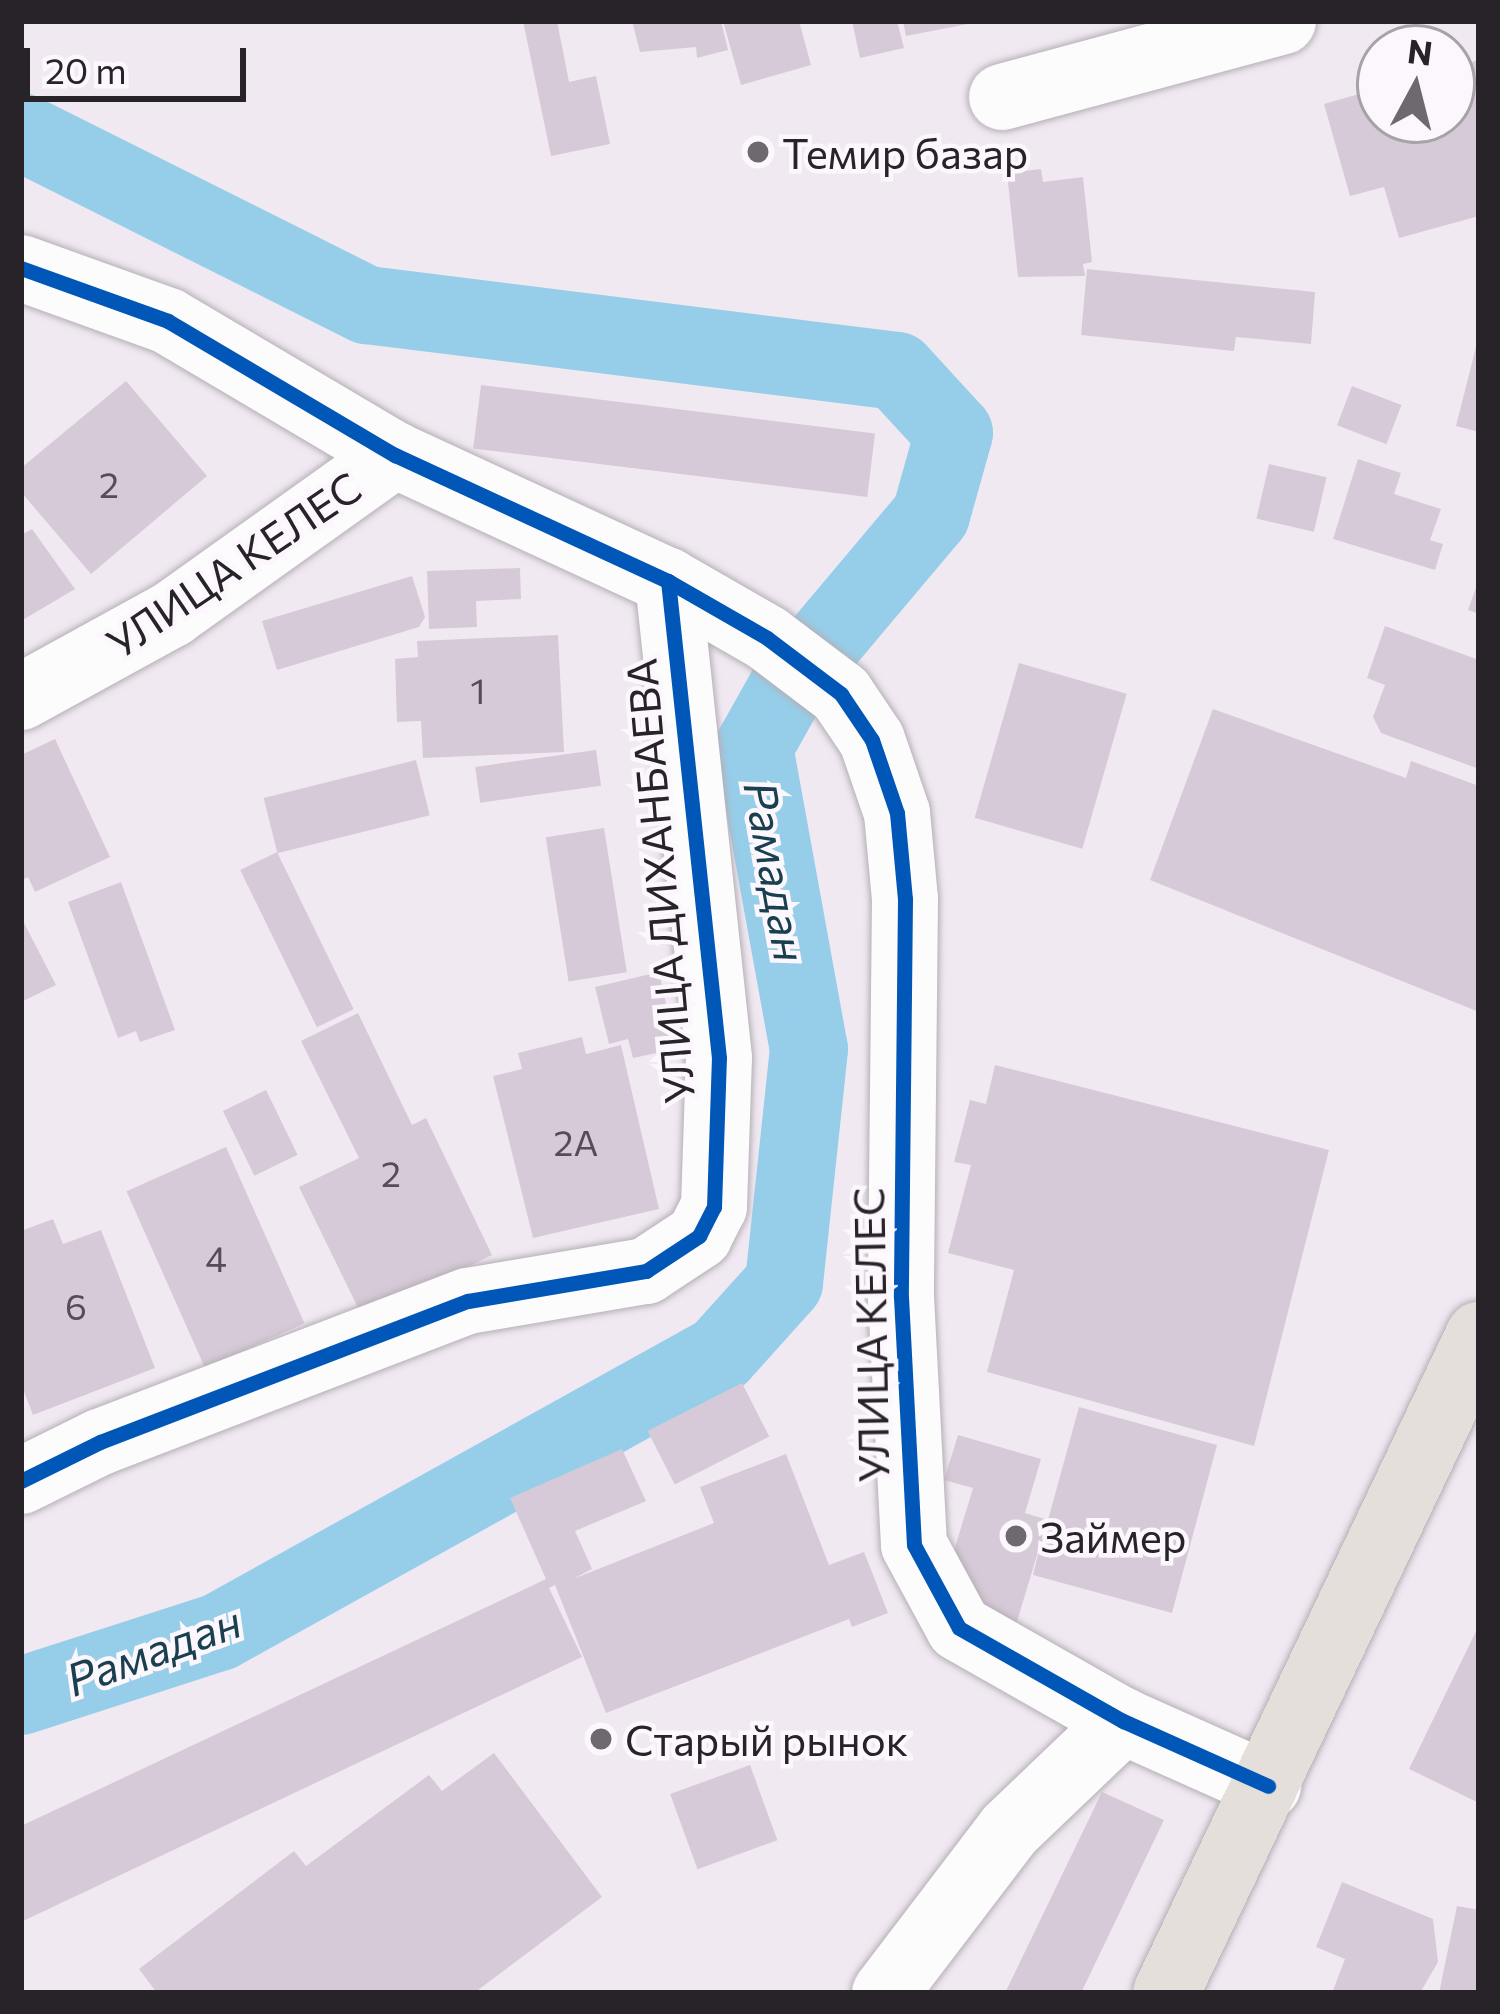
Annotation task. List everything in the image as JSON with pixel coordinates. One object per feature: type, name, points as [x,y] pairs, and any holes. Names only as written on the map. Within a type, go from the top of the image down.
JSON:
[{"type":"main road","points":[[1166,1993],[1479,1335]]},
{"type":"street","points":[[1002,98],[1283,21]]},
{"type":"street","points":[[21,268],[168,321],[394,454]]},
{"type":"street","name":"УЛИЦА КЕЛЕС","points":[[21,697],[172,614],[394,454],[668,581],[767,638],[841,694],[872,740],[897,813],[904,878],[901,1297],[914,1545],[959,1628],[1123,1721],[1268,1786]]},
{"type":"street","name":"УЛИЦА ДИХАНБАЕВА","points":[[21,1480],[100,1442],[468,1301],[646,1270],[699,1236],[714,1207],[719,1058],[668,581]]},
{"type":"street","points":[[885,1993],[1009,1830],[1123,1721]]},
{"type":"building","points":[[523,21],[557,21],[569,82],[596,76],[610,144],[551,156]]},
{"type":"building","points":[[632,21],[721,21],[728,50],[697,58],[696,47],[640,52]]},
{"type":"building","points":[[723,21],[799,21],[811,65],[741,85]]},
{"type":"building","points":[[852,21],[897,21],[904,48],[860,58]]},
{"type":"building","points":[[903,21],[972,21],[973,23],[906,36]]},
{"type":"building","points":[[1476,61],[1479,216],[1399,238],[1384,187],[1350,196],[1324,104],[1356,95],[1356,144],[1476,144]]},
{"type":"building","points":[[1041,169],[1043,182],[1083,177],[1092,262],[1083,264],[1085,276],[1018,277],[1007,173]]},
{"type":"building","points":[[1087,269],[1315,292],[1311,344],[1236,337],[1234,351],[1081,335]]},
{"type":"building","points":[[1479,343],[1479,432],[1456,426]]},
{"type":"building","points":[[126,381],[207,476],[91,574],[21,492],[21,468]]},
{"type":"building","points":[[481,385],[875,433],[867,497],[473,449]]},
{"type":"building","points":[[1352,386],[1401,405],[1386,444],[1337,425]]},
{"type":"building","points":[[1358,459],[1401,473],[1394,494],[1441,509],[1430,540],[1443,544],[1435,570],[1333,539]]},
{"type":"building","points":[[1269,464],[1326,477],[1314,532],[1256,519]]},
{"type":"building","points":[[32,529],[75,589],[21,621],[21,535]]},
{"type":"building","points":[[520,568],[521,599],[476,601],[477,627],[429,629],[427,571]]},
{"type":"building","points":[[412,576],[425,617],[419,627],[277,670],[262,621]]},
{"type":"building","points":[[1479,582],[1479,614],[1468,610]]},
{"type":"building","points":[[1385,626],[1479,660],[1479,769],[1381,733],[1373,717],[1385,685],[1367,678]]},
{"type":"building","points":[[558,635],[564,752],[423,758],[421,721],[397,722],[395,659],[418,657],[417,641]]},
{"type":"building","points":[[1019,663],[1127,694],[1082,849],[975,818]]},
{"type":"building","points":[[1213,709],[1406,778],[1411,761],[1479,786],[1479,1012],[1150,880]]},
{"type":"building","points":[[55,739],[110,857],[35,892],[28,877],[21,881],[21,755]]},
{"type":"building","points":[[596,750],[601,786],[480,803],[475,767]]},
{"type":"building","points":[[416,760],[430,815],[277,853],[264,798]]},
{"type":"building","points":[[604,828],[627,972],[569,981],[546,837]]},
{"type":"building","points":[[277,852],[354,1009],[317,1027],[240,870]]},
{"type":"building","points":[[121,882],[175,1030],[140,1042],[136,1031],[118,1038],[68,902]]},
{"type":"building","points":[[21,917],[56,985],[21,1002]]},
{"type":"building","points":[[659,972],[676,1049],[633,1058],[628,1039],[609,1044],[595,987]]},
{"type":"building","points":[[358,1013],[412,1125],[426,1118],[492,1255],[363,1318],[299,1187],[359,1158],[301,1041]]},
{"type":"building","points":[[582,1037],[586,1054],[621,1045],[659,1209],[533,1238],[493,1076],[522,1069],[518,1053]]},
{"type":"building","points":[[995,1065],[1329,1150],[1254,1446],[987,1372],[1014,1270],[948,1253],[971,1165],[954,1162],[970,1100],[986,1104]]},
{"type":"building","points":[[266,1090],[298,1155],[254,1176],[223,1111]]},
{"type":"building","points":[[226,1147],[305,1323],[205,1368],[126,1191]]},
{"type":"building","points":[[53,1219],[63,1244],[101,1230],[155,1368],[33,1415],[21,1384],[21,1231]]},
{"type":"building","points":[[742,1383],[769,1436],[675,1485],[648,1431]]},
{"type":"building","points":[[1079,1407],[1217,1445],[1172,1613],[1033,1575],[1041,1542],[1015,1628],[946,1577],[973,1488],[944,1480],[958,1435],[1041,1459],[1025,1513],[1048,1520]]},
{"type":"building","points":[[622,1449],[646,1501],[575,1531],[592,1569],[573,1579],[714,1523],[700,1487],[786,1454],[829,1565],[864,1552],[888,1613],[852,1627],[849,1619],[606,1713],[555,1585],[549,1588],[582,1657],[21,1922],[21,1826],[546,1579],[510,1498]]},
{"type":"building","points":[[1479,1625],[1479,1803],[1409,1769]]},
{"type":"building","points":[[494,1753],[602,1897],[474,1993],[157,1993],[139,1969],[294,1851],[306,1866],[429,1775],[442,1791]]},
{"type":"building","points":[[750,1765],[777,1840],[697,1869],[670,1794]]},
{"type":"building","points":[[1102,1792],[1164,1820],[1081,1993],[1005,1993]]},
{"type":"building","points":[[1342,1882],[1433,1919],[1438,1962],[1420,1993],[1332,1993],[1345,1959],[1316,1947]]},
{"type":"building","points":[[1457,1906],[1479,1910],[1479,1993],[1439,1993]]},
{"type":"waterway","name":"Рамадан","points":[[21,132],[367,305],[897,371],[954,433],[931,515],[791,681],[754,747],[809,1049],[784,1283],[720,1354],[219,1632],[21,1696]]},
{"type":"cycle path","points":[[21,268],[168,321],[395,455],[668,581],[767,638],[841,694],[872,740],[897,813],[905,899],[901,1297],[914,1545],[959,1628],[1123,1721],[1268,1786]]},
{"type":"cycle path","points":[[21,1481],[100,1442],[468,1301],[646,1271],[699,1236],[714,1207],[719,1058],[668,581]]},
{"type":"place","name":"Темир базар","points":[[758,152]]},
{"type":"place","name":"Займер","points":[[1016,1536]]},
{"type":"place","name":"Старый рынок","points":[[601,1739]]}]
